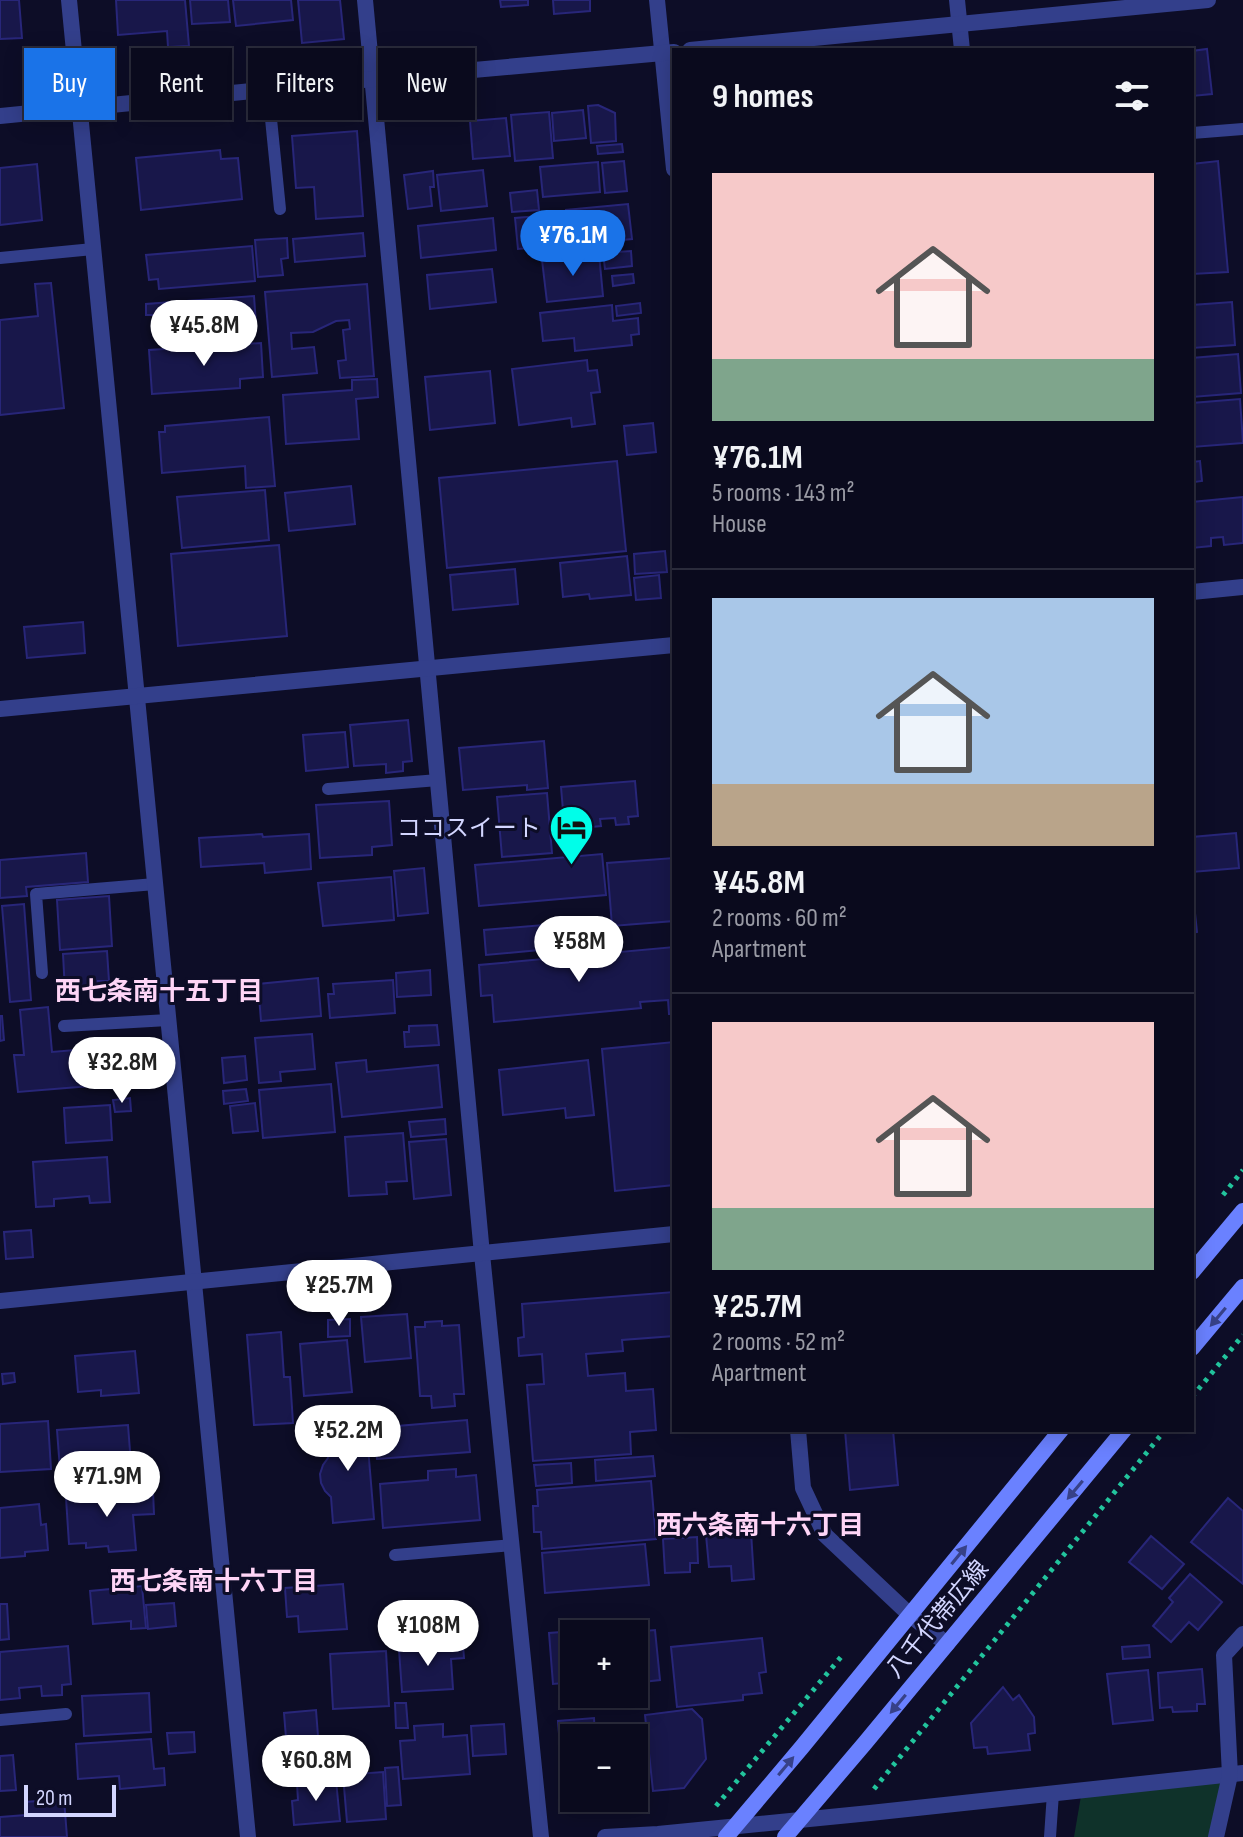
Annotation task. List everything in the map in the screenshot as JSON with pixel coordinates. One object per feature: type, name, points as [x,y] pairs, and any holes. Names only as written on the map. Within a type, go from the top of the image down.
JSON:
[{"type":"main road","points":[[1194,1270],[1243,1211]]},
{"type":"main road","points":[[1194,1346],[1243,1287]]},
{"type":"main road","name":"八千代帯広線","points":[[731,1831],[1059,1432]]},
{"type":"main road","name":"八千代帯広線","points":[[785,1837],[1122,1432]]},
{"type":"street","points":[[69,0],[73,48]]},
{"type":"street","points":[[365,0],[482,1254],[541,1837]]},
{"type":"street","points":[[657,0],[668,52],[672,130]]},
{"type":"street","points":[[957,0],[962,48]]},
{"type":"street","points":[[710,48],[1208,0]]},
{"type":"street","points":[[362,80],[668,52]]},
{"type":"street","points":[[115,105],[248,91]]},
{"type":"street","points":[[0,116],[24,114]]},
{"type":"street","points":[[80,120],[248,1837]]},
{"type":"street","points":[[1194,592],[1243,587]]},
{"type":"street","points":[[0,709],[672,645]]},
{"type":"street","points":[[0,1301],[672,1234]]},
{"type":"street","points":[[798,1432],[803,1488],[825,1535],[910,1615],[947,1644]]},
{"type":"street","points":[[1216,1837],[1236,1774],[1224,1655],[1243,1634]]},
{"type":"street","points":[[605,1837],[731,1831],[853,1814],[1236,1774]]},
{"type":"lane","points":[[271,120],[280,209]]},
{"type":"lane","points":[[1194,133],[1243,129]]},
{"type":"lane","points":[[0,258],[93,249]]},
{"type":"lane","points":[[328,789],[438,780]]},
{"type":"lane","points":[[42,973],[36,894],[155,884]]},
{"type":"lane","points":[[64,1026],[168,1020]]},
{"type":"lane","points":[[395,1555],[512,1545]]},
{"type":"lane","points":[[0,1720],[66,1714]]},
{"type":"lane","points":[[1050,1837],[1053,1793]]},
{"type":"path","points":[[1194,1395],[1243,1335]]},
{"type":"path","points":[[853,1814],[1163,1432]]},
{"type":"green space","points":[[1230,1775],[1216,1837],[1074,1837],[1082,1790]]},
{"type":"building","points":[[0,0],[19,0],[22,38],[0,39]]},
{"type":"building","points":[[116,0],[185,0],[189,46],[168,47],[167,31],[118,35]]},
{"type":"building","points":[[190,0],[228,0],[230,22],[192,24]]},
{"type":"building","points":[[233,0],[291,0],[293,20],[236,26]]},
{"type":"building","points":[[298,0],[340,0],[344,39],[302,43]]},
{"type":"building","points":[[500,0],[528,0],[528,5],[501,7]]},
{"type":"building","points":[[553,0],[590,0],[590,11],[554,14]]},
{"type":"building","points":[[1207,49],[1212,94],[1194,96],[1194,51]]},
{"type":"building","points":[[598,105],[615,113],[616,141],[591,143],[588,106]]},
{"type":"building","points":[[583,110],[586,138],[554,141],[552,113]]},
{"type":"building","points":[[549,112],[553,158],[515,161],[511,115]]},
{"type":"building","points":[[506,118],[510,156],[473,159],[470,121]]},
{"type":"building","points":[[357,131],[363,216],[316,219],[314,187],[296,188],[292,136]]},
{"type":"building","points":[[622,144],[623,152],[598,154],[597,146]]},
{"type":"building","points":[[220,150],[221,159],[238,158],[242,199],[141,210],[136,158]]},
{"type":"building","points":[[624,161],[627,191],[605,193],[602,163]]},
{"type":"building","points":[[1218,161],[1228,272],[1194,274],[1194,164]]},
{"type":"building","points":[[598,162],[600,192],[543,197],[540,167]]},
{"type":"building","points":[[37,164],[42,220],[0,225],[0,168]]},
{"type":"building","points":[[483,170],[487,206],[441,211],[437,175]]},
{"type":"building","points":[[433,171],[434,187],[430,187],[432,206],[408,209],[404,175]]},
{"type":"building","points":[[537,190],[539,210],[512,212],[510,193]]},
{"type":"building","points":[[628,204],[632,239],[569,245],[566,210]]},
{"type":"building","points":[[552,215],[553,230],[561,230],[562,245],[518,249],[515,218]]},
{"type":"building","points":[[493,218],[496,250],[421,258],[418,226]]},
{"type":"building","points":[[363,233],[365,256],[295,262],[293,239]]},
{"type":"building","points":[[287,238],[288,258],[281,259],[283,275],[258,277],[255,240]]},
{"type":"building","points":[[252,246],[255,281],[159,289],[158,279],[149,280],[146,255]]},
{"type":"building","points":[[631,251],[632,266],[605,269],[603,253]]},
{"type":"building","points":[[599,254],[603,296],[547,302],[542,260]]},
{"type":"building","points":[[492,269],[496,302],[430,309],[427,275]]},
{"type":"building","points":[[633,274],[634,283],[613,286],[612,276]]},
{"type":"building","points":[[51,283],[64,408],[0,415],[0,320],[38,316],[35,284]]},
{"type":"building","points":[[367,284],[374,376],[340,378],[338,361],[346,360],[343,330],[350,329],[349,320],[336,321],[313,332],[291,333],[292,349],[314,347],[317,373],[272,377],[265,292]]},
{"type":"building","points":[[254,296],[256,324],[155,332],[154,315],[146,315],[146,304]]},
{"type":"building","points":[[1232,302],[1235,345],[1194,348],[1194,305]]},
{"type":"building","points":[[640,303],[641,313],[617,316],[616,306]]},
{"type":"building","points":[[612,305],[613,321],[638,318],[639,334],[631,335],[632,345],[575,351],[574,338],[543,341],[540,313]]},
{"type":"building","points":[[261,343],[263,377],[240,379],[240,388],[152,394],[149,350]]},
{"type":"building","points":[[1238,354],[1241,393],[1194,397],[1194,358]]},
{"type":"building","points":[[587,360],[588,371],[597,370],[600,392],[591,393],[595,424],[572,427],[571,418],[519,425],[512,369]]},
{"type":"building","points":[[490,371],[495,423],[430,430],[425,377]]},
{"type":"building","points":[[377,379],[378,397],[356,399],[359,439],[286,444],[283,395],[352,390],[352,380]]},
{"type":"building","points":[[1240,399],[1243,443],[1194,447],[1194,403]]},
{"type":"building","points":[[269,417],[275,486],[246,488],[245,466],[162,473],[159,432],[165,432],[165,426]]},
{"type":"building","points":[[653,423],[656,452],[627,455],[624,426]]},
{"type":"building","points":[[617,461],[626,551],[447,568],[439,478]]},
{"type":"building","points":[[1200,461],[1202,481],[1194,482],[1194,462]]},
{"type":"building","points":[[351,486],[355,524],[289,531],[285,493]]},
{"type":"building","points":[[265,490],[269,540],[182,548],[177,497]]},
{"type":"building","points":[[1243,497],[1243,543],[1224,545],[1223,537],[1211,538],[1211,546],[1194,548],[1194,502]]},
{"type":"building","points":[[279,545],[287,636],[178,646],[171,554]]},
{"type":"building","points":[[665,551],[667,572],[635,574],[634,554]]},
{"type":"building","points":[[627,556],[631,595],[590,599],[589,594],[563,597],[560,563]]},
{"type":"building","points":[[515,569],[518,604],[453,610],[450,575]]},
{"type":"building","points":[[659,575],[661,598],[636,600],[634,578]]},
{"type":"building","points":[[83,622],[85,653],[27,658],[24,627]]},
{"type":"building","points":[[408,720],[412,761],[403,762],[403,771],[386,773],[386,764],[354,766],[350,725]]},
{"type":"building","points":[[345,732],[348,767],[306,771],[303,735]]},
{"type":"building","points":[[544,741],[548,788],[527,790],[527,785],[463,790],[459,748]]},
{"type":"building","points":[[635,781],[638,816],[628,817],[629,824],[616,825],[615,818],[600,819],[601,826],[581,828],[580,821],[564,822],[561,787]]},
{"type":"building","points":[[547,793],[552,853],[502,857],[497,797]]},
{"type":"building","points":[[389,801],[392,845],[372,847],[372,855],[320,858],[316,805]]},
{"type":"building","points":[[1236,833],[1239,868],[1194,872],[1194,837]]},
{"type":"building","points":[[262,834],[263,837],[309,834],[311,869],[265,873],[264,863],[201,867],[199,838]]},
{"type":"building","points":[[86,853],[88,882],[26,887],[27,896],[0,898],[0,860]]},
{"type":"building","points":[[602,854],[606,895],[479,906],[475,865]]},
{"type":"building","points":[[672,858],[672,921],[612,926],[607,863]]},
{"type":"building","points":[[424,868],[428,913],[398,916],[394,871]]},
{"type":"building","points":[[391,877],[394,920],[323,926],[318,883]]},
{"type":"building","points":[[109,896],[112,946],[60,950],[57,900]]},
{"type":"building","points":[[24,904],[31,1000],[10,1002],[2,906]]},
{"type":"building","points":[[580,922],[582,946],[486,955],[484,930]]},
{"type":"building","points":[[672,947],[672,1014],[669,1014],[668,1000],[640,1002],[641,1008],[494,1022],[492,995],[481,996],[479,965]]},
{"type":"building","points":[[107,951],[109,981],[98,981],[98,990],[65,991],[63,954]]},
{"type":"building","points":[[430,970],[431,995],[397,997],[396,973]]},
{"type":"building","points":[[318,978],[321,1016],[261,1021],[258,984]]},
{"type":"building","points":[[393,980],[395,1013],[330,1018],[328,994],[334,994],[333,984]]},
{"type":"building","points":[[48,1007],[52,1052],[123,1046],[127,1083],[18,1092],[14,1055],[24,1055],[20,1010]]},
{"type":"building","points":[[0,1016],[4,1040],[0,1041]]},
{"type":"building","points":[[437,1025],[439,1045],[405,1047],[404,1032],[409,1032],[409,1026]]},
{"type":"building","points":[[312,1034],[315,1069],[280,1072],[281,1081],[259,1083],[255,1038]]},
{"type":"building","points":[[672,1042],[672,1185],[615,1191],[602,1049]]},
{"type":"building","points":[[245,1056],[247,1080],[224,1083],[222,1058]]},
{"type":"building","points":[[366,1060],[367,1072],[438,1065],[442,1107],[342,1117],[336,1063]]},
{"type":"building","points":[[588,1060],[594,1115],[566,1118],[565,1108],[503,1115],[499,1070]]},
{"type":"building","points":[[331,1084],[335,1132],[263,1138],[259,1090]]},
{"type":"building","points":[[246,1089],[248,1101],[224,1104],[223,1091]]},
{"type":"building","points":[[130,1098],[131,1111],[115,1112],[113,1100]]},
{"type":"building","points":[[255,1103],[258,1131],[233,1133],[230,1106]]},
{"type":"building","points":[[110,1105],[112,1140],[66,1143],[64,1108]]},
{"type":"building","points":[[445,1119],[446,1134],[411,1137],[409,1122]]},
{"type":"building","points":[[403,1133],[407,1181],[386,1182],[387,1194],[349,1196],[345,1137]]},
{"type":"building","points":[[446,1139],[451,1195],[414,1199],[409,1142]]},
{"type":"building","points":[[107,1157],[110,1202],[90,1203],[89,1196],[54,1199],[54,1206],[36,1207],[33,1162]]},
{"type":"building","points":[[31,1230],[33,1257],[6,1259],[4,1232]]},
{"type":"building","points":[[672,1292],[672,1336],[622,1340],[623,1351],[586,1354],[588,1376],[625,1373],[626,1391],[653,1389],[656,1430],[630,1432],[631,1454],[533,1461],[527,1385],[544,1384],[542,1354],[519,1356],[518,1338],[524,1337],[522,1304]]},
{"type":"building","points":[[407,1314],[411,1358],[365,1362],[361,1317]]},
{"type":"building","points":[[350,1319],[350,1336],[328,1337],[328,1320]]},
{"type":"building","points":[[442,1321],[442,1326],[459,1325],[464,1394],[454,1394],[455,1406],[432,1408],[431,1396],[420,1396],[415,1327],[425,1327],[425,1322]]},
{"type":"building","points":[[281,1332],[284,1377],[290,1377],[293,1423],[254,1425],[247,1335]]},
{"type":"building","points":[[347,1340],[352,1392],[304,1396],[300,1344]]},
{"type":"building","points":[[135,1351],[139,1393],[101,1396],[101,1390],[78,1392],[75,1356]]},
{"type":"building","points":[[14,1373],[15,1382],[3,1384],[2,1374]]},
{"type":"building","points":[[467,1420],[470,1452],[377,1459],[374,1428]]},
{"type":"building","points":[[48,1421],[51,1469],[0,1472],[0,1424]]},
{"type":"building","points":[[366,1423],[374,1519],[333,1523],[331,1497],[321,1483],[320,1474],[328,1458],[325,1426]]},
{"type":"building","points":[[128,1425],[132,1477],[74,1486],[73,1482],[61,1483],[57,1430]]},
{"type":"building","points":[[845,1432],[893,1432],[898,1485],[850,1490]]},
{"type":"building","points":[[653,1456],[655,1476],[596,1481],[595,1460]]},
{"type":"building","points":[[571,1463],[572,1483],[536,1486],[534,1465]]},
{"type":"building","points":[[456,1469],[456,1477],[476,1475],[480,1520],[383,1528],[380,1484],[428,1480],[428,1471]]},
{"type":"building","points":[[651,1481],[656,1539],[542,1549],[541,1532],[534,1532],[533,1506],[538,1506],[537,1490]]},
{"type":"building","points":[[153,1491],[154,1514],[133,1515],[136,1550],[109,1552],[108,1546],[86,1548],[86,1543],[69,1544],[66,1498]]},
{"type":"building","points":[[1228,1498],[1243,1511],[1243,1584],[1191,1542]]},
{"type":"building","points":[[39,1504],[41,1525],[46,1524],[48,1550],[0,1558],[0,1508]]},
{"type":"building","points":[[751,1532],[754,1579],[732,1581],[731,1566],[709,1567],[706,1535]]},
{"type":"building","points":[[1151,1536],[1184,1564],[1162,1589],[1129,1562]]},
{"type":"building","points":[[697,1537],[698,1563],[690,1563],[690,1572],[665,1573],[663,1539]]},
{"type":"building","points":[[645,1544],[649,1585],[545,1593],[542,1553]]},
{"type":"building","points":[[1190,1574],[1222,1602],[1198,1630],[1189,1622],[1171,1642],[1153,1626],[1173,1602],[1169,1598]]},
{"type":"building","points":[[343,1584],[347,1629],[299,1632],[298,1616],[287,1617],[285,1588]]},
{"type":"building","points":[[142,1586],[146,1628],[131,1629],[131,1621],[93,1624],[90,1591]]},
{"type":"building","points":[[174,1603],[176,1626],[148,1629],[146,1605]]},
{"type":"building","points":[[0,1604],[7,1604],[9,1639],[0,1640]]},
{"type":"building","points":[[655,1630],[660,1680],[648,1681],[648,1631]]},
{"type":"building","points":[[560,1632],[560,1683],[553,1684],[549,1633]]},
{"type":"building","points":[[762,1638],[766,1672],[759,1673],[762,1693],[743,1695],[743,1700],[677,1707],[671,1647]]},
{"type":"building","points":[[463,1645],[464,1658],[451,1659],[453,1689],[402,1692],[399,1650]]},
{"type":"building","points":[[1149,1645],[1150,1657],[1123,1659],[1122,1647]]},
{"type":"building","points":[[68,1646],[71,1684],[62,1685],[62,1695],[42,1696],[41,1686],[19,1688],[20,1698],[0,1700],[0,1652]]},
{"type":"building","points":[[386,1651],[389,1706],[333,1709],[330,1654]]},
{"type":"building","points":[[1202,1669],[1205,1704],[1197,1704],[1197,1711],[1173,1712],[1172,1707],[1160,1708],[1158,1673]]},
{"type":"building","points":[[1148,1670],[1153,1720],[1113,1724],[1107,1674]]},
{"type":"building","points":[[1003,1687],[1013,1700],[1019,1695],[1034,1717],[1035,1733],[1028,1734],[1030,1750],[988,1754],[987,1747],[974,1748],[971,1723]]},
{"type":"building","points":[[149,1693],[151,1732],[84,1736],[82,1696]]},
{"type":"building","points":[[395,1703],[406,1703],[408,1728],[396,1728]]},
{"type":"building","points":[[692,1709],[702,1719],[706,1759],[684,1788],[653,1791],[645,1715]]},
{"type":"building","points":[[316,1710],[318,1736],[286,1738],[284,1713]]},
{"type":"building","points":[[594,1718],[594,1724],[560,1724],[560,1746],[558,1721]]},
{"type":"building","points":[[443,1724],[443,1737],[467,1735],[470,1774],[403,1779],[400,1741],[415,1740],[414,1726]]},
{"type":"building","points":[[504,1724],[506,1754],[473,1756],[471,1726]]},
{"type":"building","points":[[194,1732],[195,1752],[169,1754],[167,1733]]},
{"type":"building","points":[[331,1738],[333,1763],[292,1767],[289,1742]]},
{"type":"building","points":[[151,1739],[154,1769],[164,1768],[165,1785],[120,1789],[119,1776],[78,1779],[76,1744]]},
{"type":"building","points":[[13,1755],[16,1790],[0,1791],[0,1756]]},
{"type":"building","points":[[398,1767],[401,1805],[387,1806],[385,1768]]},
{"type":"building","points":[[383,1772],[386,1819],[347,1822],[343,1775]]},
{"type":"building","points":[[336,1780],[340,1821],[294,1825],[292,1801],[298,1800],[297,1784]]},
{"type":"building","points":[[64,1799],[67,1837],[0,1837],[0,1817],[26,1815],[25,1802]]},
{"type":"place","name":"ココスイート","points":[[572,867]]},
{"type":"district","name":"西七条南十五丁目","points":[[159,991]]},
{"type":"district","name":"西六条南十六丁目","points":[[760,1525]]},
{"type":"district","name":"西七条南十六丁目","points":[[214,1581]]}]
